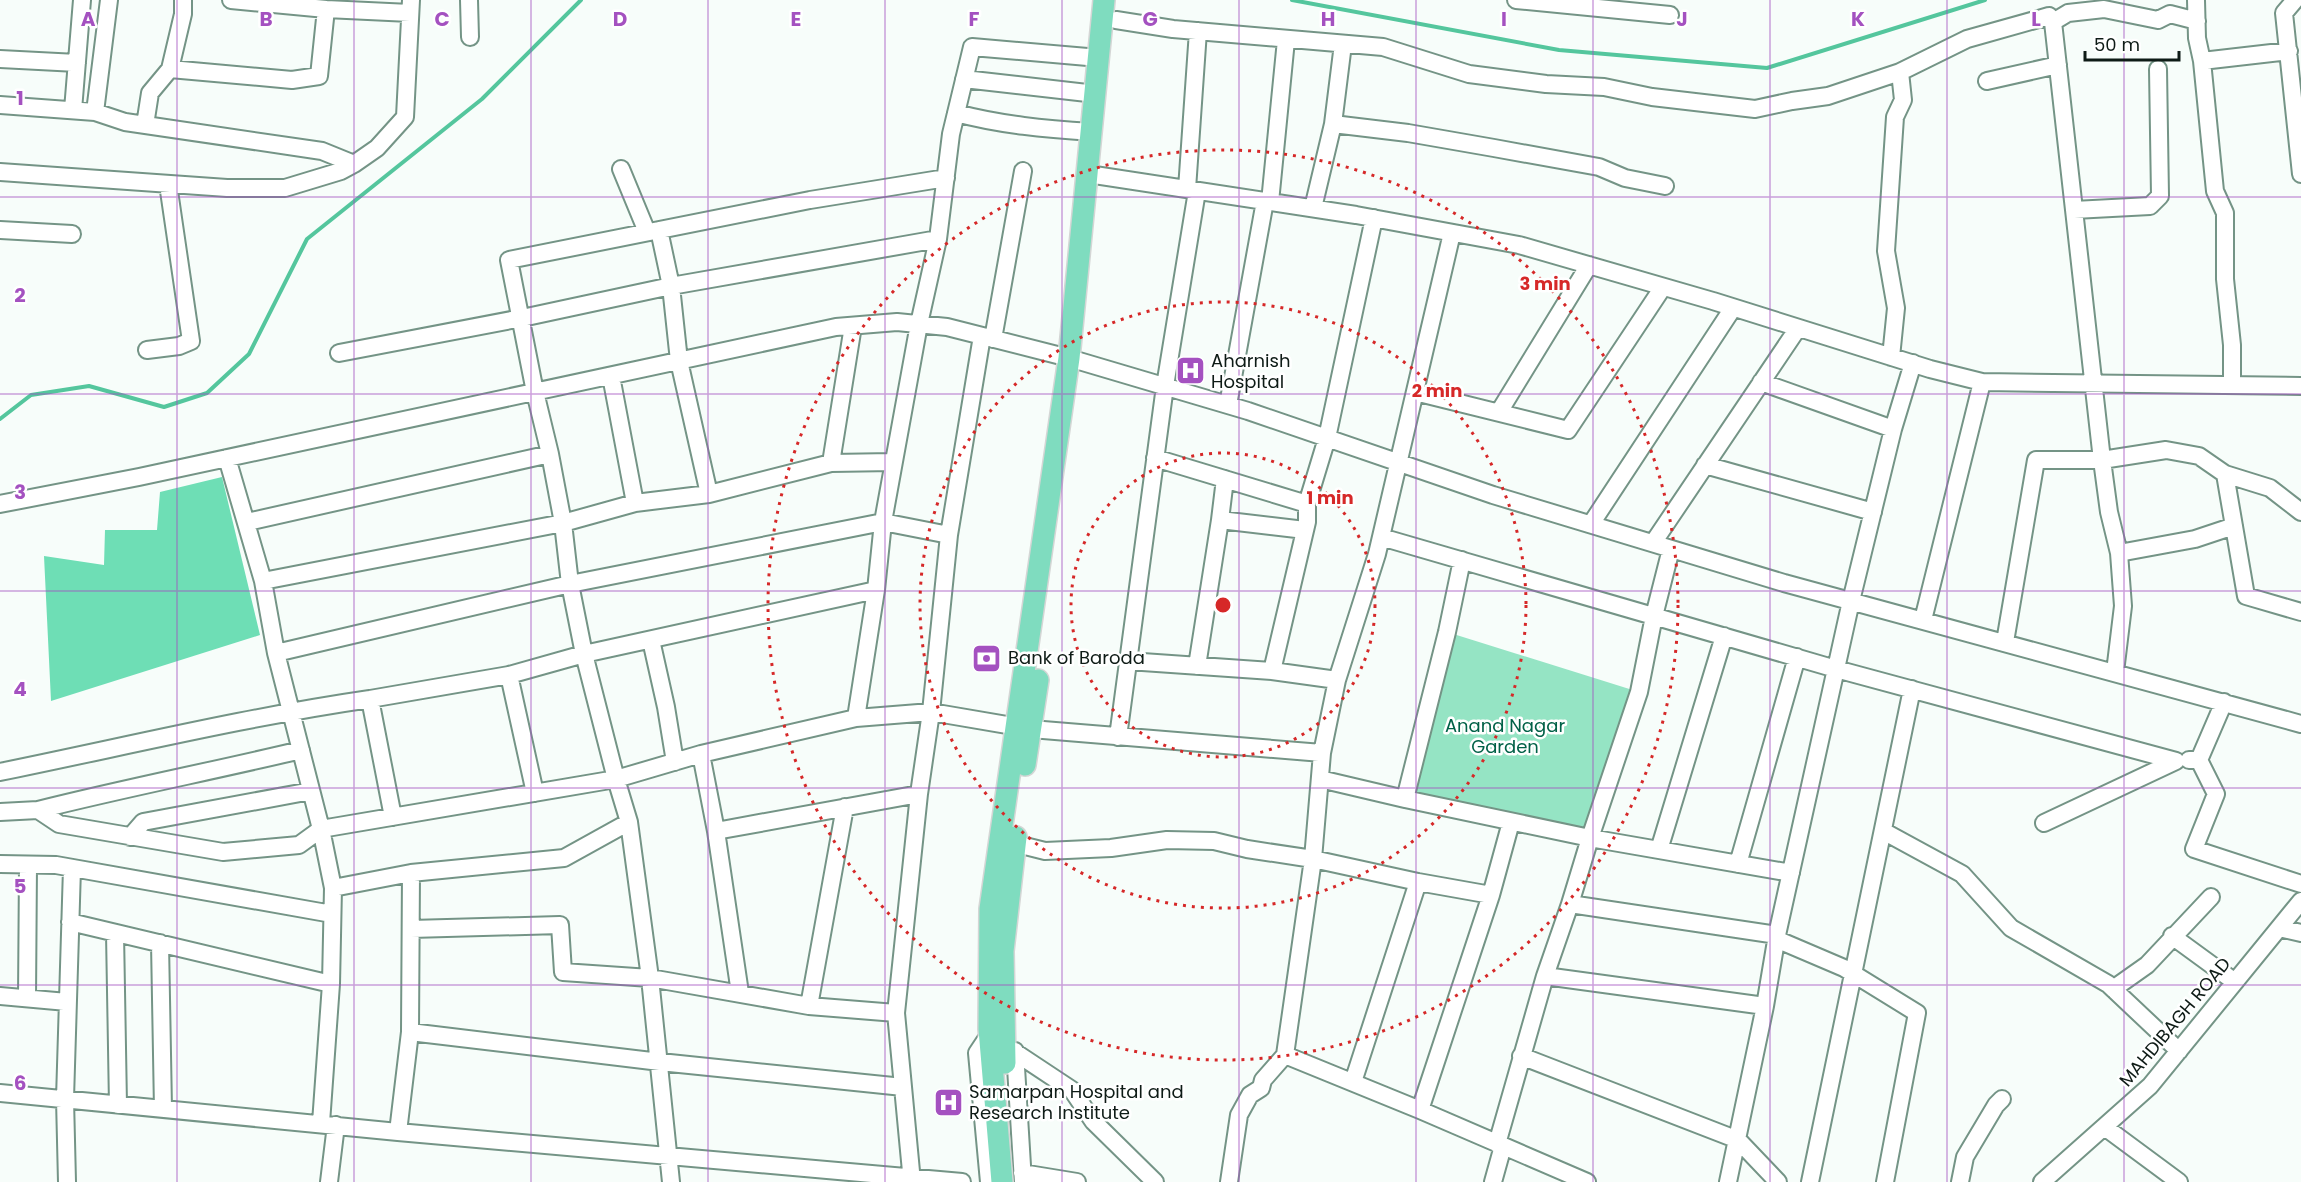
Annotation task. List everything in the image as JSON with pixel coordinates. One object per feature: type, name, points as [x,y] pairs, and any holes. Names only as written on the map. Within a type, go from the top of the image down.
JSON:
[{"type":"main road","points":[[1093,175],[1092,132],[1104,0]]},
{"type":"main road","points":[[1002,1182],[1001,1051],[990,909],[1008,842],[1074,359],[1093,175],[1109,98],[1116,10]]},
{"type":"main road","points":[[1001,1051],[1021,1179]]},
{"type":"street","points":[[73,110],[82,0]]},
{"type":"street","points":[[95,112],[109,0]]},
{"type":"street","points":[[145,125],[150,93],[170,69],[183,14],[183,0]]},
{"type":"street","points":[[0,172],[226,188],[285,188],[341,171],[354,164],[377,148],[405,117],[410,7],[326,9],[231,0]]},
{"type":"street","points":[[470,0],[470,37]]},
{"type":"street","points":[[1516,0],[1670,15]]},
{"type":"street","points":[[2196,0],[2215,191],[2225,213],[2225,279],[2232,345],[2232,385]]},
{"type":"street","points":[[2295,0],[2284,13],[2301,174]]},
{"type":"street","points":[[170,69],[292,80],[319,76],[326,9]]},
{"type":"street","points":[[2054,21],[2068,13],[2104,9],[2158,20],[2170,14],[2197,21]]},
{"type":"street","points":[[1116,10],[1198,31],[1383,47],[1469,74],[1545,84],[1604,87],[1652,97],[1755,109],[1828,96],[1900,72],[1967,39],[2049,16],[2054,21],[2102,460],[2109,512],[2119,553],[2123,606],[2115,672]]},
{"type":"street","points":[[1118,737],[1192,190],[1198,31]]},
{"type":"street","points":[[1228,405],[1268,201],[1286,40]]},
{"type":"street","points":[[1313,208],[1333,124],[1343,44]]},
{"type":"street","points":[[856,718],[893,462],[919,324],[938,239],[956,113],[972,47],[1099,58]]},
{"type":"street","points":[[2202,61],[2289,51]]},
{"type":"street","points":[[0,58],[77,63]]},
{"type":"street","points":[[1987,81],[2058,65]]},
{"type":"street","points":[[2074,210],[2150,206],[2160,196],[2158,69]]},
{"type":"street","points":[[1891,357],[1896,308],[1886,251],[1895,117],[1903,100],[1900,72]]},
{"type":"street","points":[[964,79],[1096,94]]},
{"type":"street","points":[[0,105],[95,112],[125,122],[322,151],[354,164]]},
{"type":"street","points":[[956,113],[981,120],[1029,128],[1092,132]]},
{"type":"street","points":[[1333,124],[1408,133],[1599,167],[1625,178],[1665,186]]},
{"type":"street","points":[[621,169],[653,231],[671,286],[679,361],[709,494]]},
{"type":"street","points":[[912,1180],[896,1013],[919,794],[931,712],[950,535],[1023,171]]},
{"type":"street","points":[[1093,175],[1374,218],[1519,245],[1891,357],[1982,382],[2301,386]]},
{"type":"street","points":[[671,1182],[660,1062],[629,822],[584,654],[570,584],[550,454],[535,392],[509,260],[810,200],[946,178]]},
{"type":"street","points":[[147,350],[179,346],[191,341],[168,184]]},
{"type":"street","points":[[1272,671],[1305,530],[1306,504],[1327,438],[1374,218]]},
{"type":"street","points":[[0,230],[72,234]]},
{"type":"street","points":[[1229,1182],[1239,1115],[1250,1095],[1261,1088],[1263,1080],[1285,1055],[1313,859],[1322,753],[1337,680],[1381,537],[1452,233]]},
{"type":"street","points":[[339,353],[522,318],[671,286],[938,239]]},
{"type":"street","points":[[1498,412],[1589,265]]},
{"type":"street","points":[[1415,392],[1568,430],[1663,287]]},
{"type":"street","points":[[1591,524],[1733,308]]},
{"type":"street","points":[[0,504],[227,458],[836,327],[897,322],[919,324],[947,327],[1074,359],[1228,405],[1493,495],[1671,549],[1851,601],[2301,724]]},
{"type":"street","points":[[831,463],[852,326]]},
{"type":"street","points":[[1653,543],[1798,328]]},
{"type":"street","points":[[1728,1182],[1765,1006],[1776,937],[1851,601],[1893,429],[1913,363]]},
{"type":"street","points":[[611,376],[635,503]]},
{"type":"street","points":[[1761,382],[1893,429]]},
{"type":"street","points":[[1923,620],[1982,382]]},
{"type":"street","points":[[2005,642],[2036,460],[2102,460],[2166,450],[2199,456],[2225,474],[2270,488],[2301,512]]},
{"type":"street","points":[[247,522],[550,454]]},
{"type":"street","points":[[227,458],[262,581],[276,652],[321,829],[333,888],[329,1182]]},
{"type":"street","points":[[1155,458],[1306,504]]},
{"type":"street","points":[[262,581],[562,523],[635,503],[709,494],[831,463],[893,462]]},
{"type":"street","points":[[1705,465],[1873,512]]},
{"type":"street","points":[[2225,474],[2246,596],[2299,607]]},
{"type":"street","points":[[1197,666],[1225,479]]},
{"type":"street","points":[[1220,520],[1305,530]]},
{"type":"street","points":[[276,652],[570,584],[883,522],[950,535]]},
{"type":"street","points":[[2119,553],[2195,539],[2234,526]]},
{"type":"street","points":[[1381,537],[1836,669],[2176,760],[2199,760]]},
{"type":"street","points":[[1493,1182],[1521,1056],[1545,976],[1639,692],[1654,616],[1671,549]]},
{"type":"street","points":[[1405,799],[1447,632],[1462,560]]},
{"type":"street","points":[[0,772],[245,722],[291,710],[509,675],[584,654],[876,590]]},
{"type":"street","points":[[1659,850],[1724,636]]},
{"type":"street","points":[[651,640],[675,762]]},
{"type":"street","points":[[1738,864],[1797,657]]},
{"type":"street","points":[[1128,661],[1272,671],[1337,680]]},
{"type":"street","points":[[509,675],[535,794]]},
{"type":"street","points":[[1810,1182],[1912,689]]},
{"type":"street","points":[[370,699],[393,817]]},
{"type":"street","points":[[2224,702],[2199,760],[2216,794],[2194,849],[2301,884]]},
{"type":"street","points":[[38,810],[59,824],[223,852],[299,845],[321,829],[616,779],[701,754],[856,718],[931,712],[1024,727],[1118,737],[1322,753]]},
{"type":"street","points":[[0,812],[38,810],[301,750]]},
{"type":"street","points":[[701,754],[716,831],[740,993]]},
{"type":"street","points":[[2044,823],[2176,760]]},
{"type":"street","points":[[1320,779],[1590,838],[1791,873]]},
{"type":"street","points":[[130,837],[143,822],[311,791]]},
{"type":"street","points":[[716,831],[919,794]]},
{"type":"street","points":[[809,1006],[845,807]]},
{"type":"street","points":[[333,888],[411,873],[564,858],[629,822]]},
{"type":"street","points":[[1420,1110],[1491,895],[1511,822]]},
{"type":"street","points":[[1883,831],[1962,874],[2011,928],[2113,988],[2179,1051]]},
{"type":"street","points":[[1008,842],[1045,850],[1111,848],[1167,840],[1214,841],[1491,895]]},
{"type":"street","points":[[0,864],[56,865],[332,914]]},
{"type":"street","points":[[27,998],[28,865]]},
{"type":"street","points":[[67,1182],[65,1099],[72,868]]},
{"type":"street","points":[[398,1132],[410,1032],[411,873]]},
{"type":"street","points":[[1353,1083],[1418,882]]},
{"type":"street","points":[[2113,988],[2147,965],[2211,897]]},
{"type":"street","name":"MAHDIBAGH ROAD","points":[[2042,1182],[2106,1128],[2150,1086],[2301,901]]},
{"type":"street","points":[[1570,904],[1776,937],[1853,974],[1917,1013],[1885,1182]]},
{"type":"street","points":[[70,922],[331,984]]},
{"type":"street","points":[[411,929],[560,925],[562,972],[650,978],[809,1006],[896,1013]]},
{"type":"street","points":[[2279,928],[2301,933]]},
{"type":"street","points":[[115,933],[118,1104]]},
{"type":"street","points":[[2172,936],[2235,982]]},
{"type":"street","points":[[160,944],[163,1108]]},
{"type":"street","points":[[1545,976],[1765,1006]]},
{"type":"street","points":[[0,996],[67,1002]]},
{"type":"street","points":[[410,1032],[660,1062],[903,1087]]},
{"type":"street","points":[[984,1182],[989,1182],[977,1053],[1001,1051],[1072,1090],[1093,1121],[1154,1182]]},
{"type":"street","points":[[1285,1055],[1587,1182]]},
{"type":"street","points":[[1521,1056],[1738,1140],[1778,1182]]},
{"type":"street","points":[[0,1093],[670,1156],[863,1178],[962,1182]]},
{"type":"street","points":[[1960,1182],[1965,1156],[2002,1099]]},
{"type":"street","points":[[2106,1128],[2179,1182]]},
{"type":"street","points":[[1021,1179],[1077,1182]]},
{"type":"green space","points":[[222,477],[260,635],[51,701],[44,556],[104,565],[105,530],[157,530],[160,492]]},
{"type":"green space","name":"Anand Nagar Garden","points":[[1447,632],[1639,692],[1590,838],[1405,799]]},
{"type":"waterway","points":[[0,419],[31,395],[89,386],[164,407],[207,393],[249,354],[307,239],[482,99],[581,0]]},
{"type":"waterway","points":[[1292,0],[1559,50],[1767,68],[1985,0]]},
{"type":"place","name":"Aharnish Hospital","points":[[1190,371]]},
{"type":"place","name":"Bank of Baroda","points":[[987,658]]},
{"type":"place","name":"Samarpan Hospital and Research Institute","points":[[948,1102]]}]
